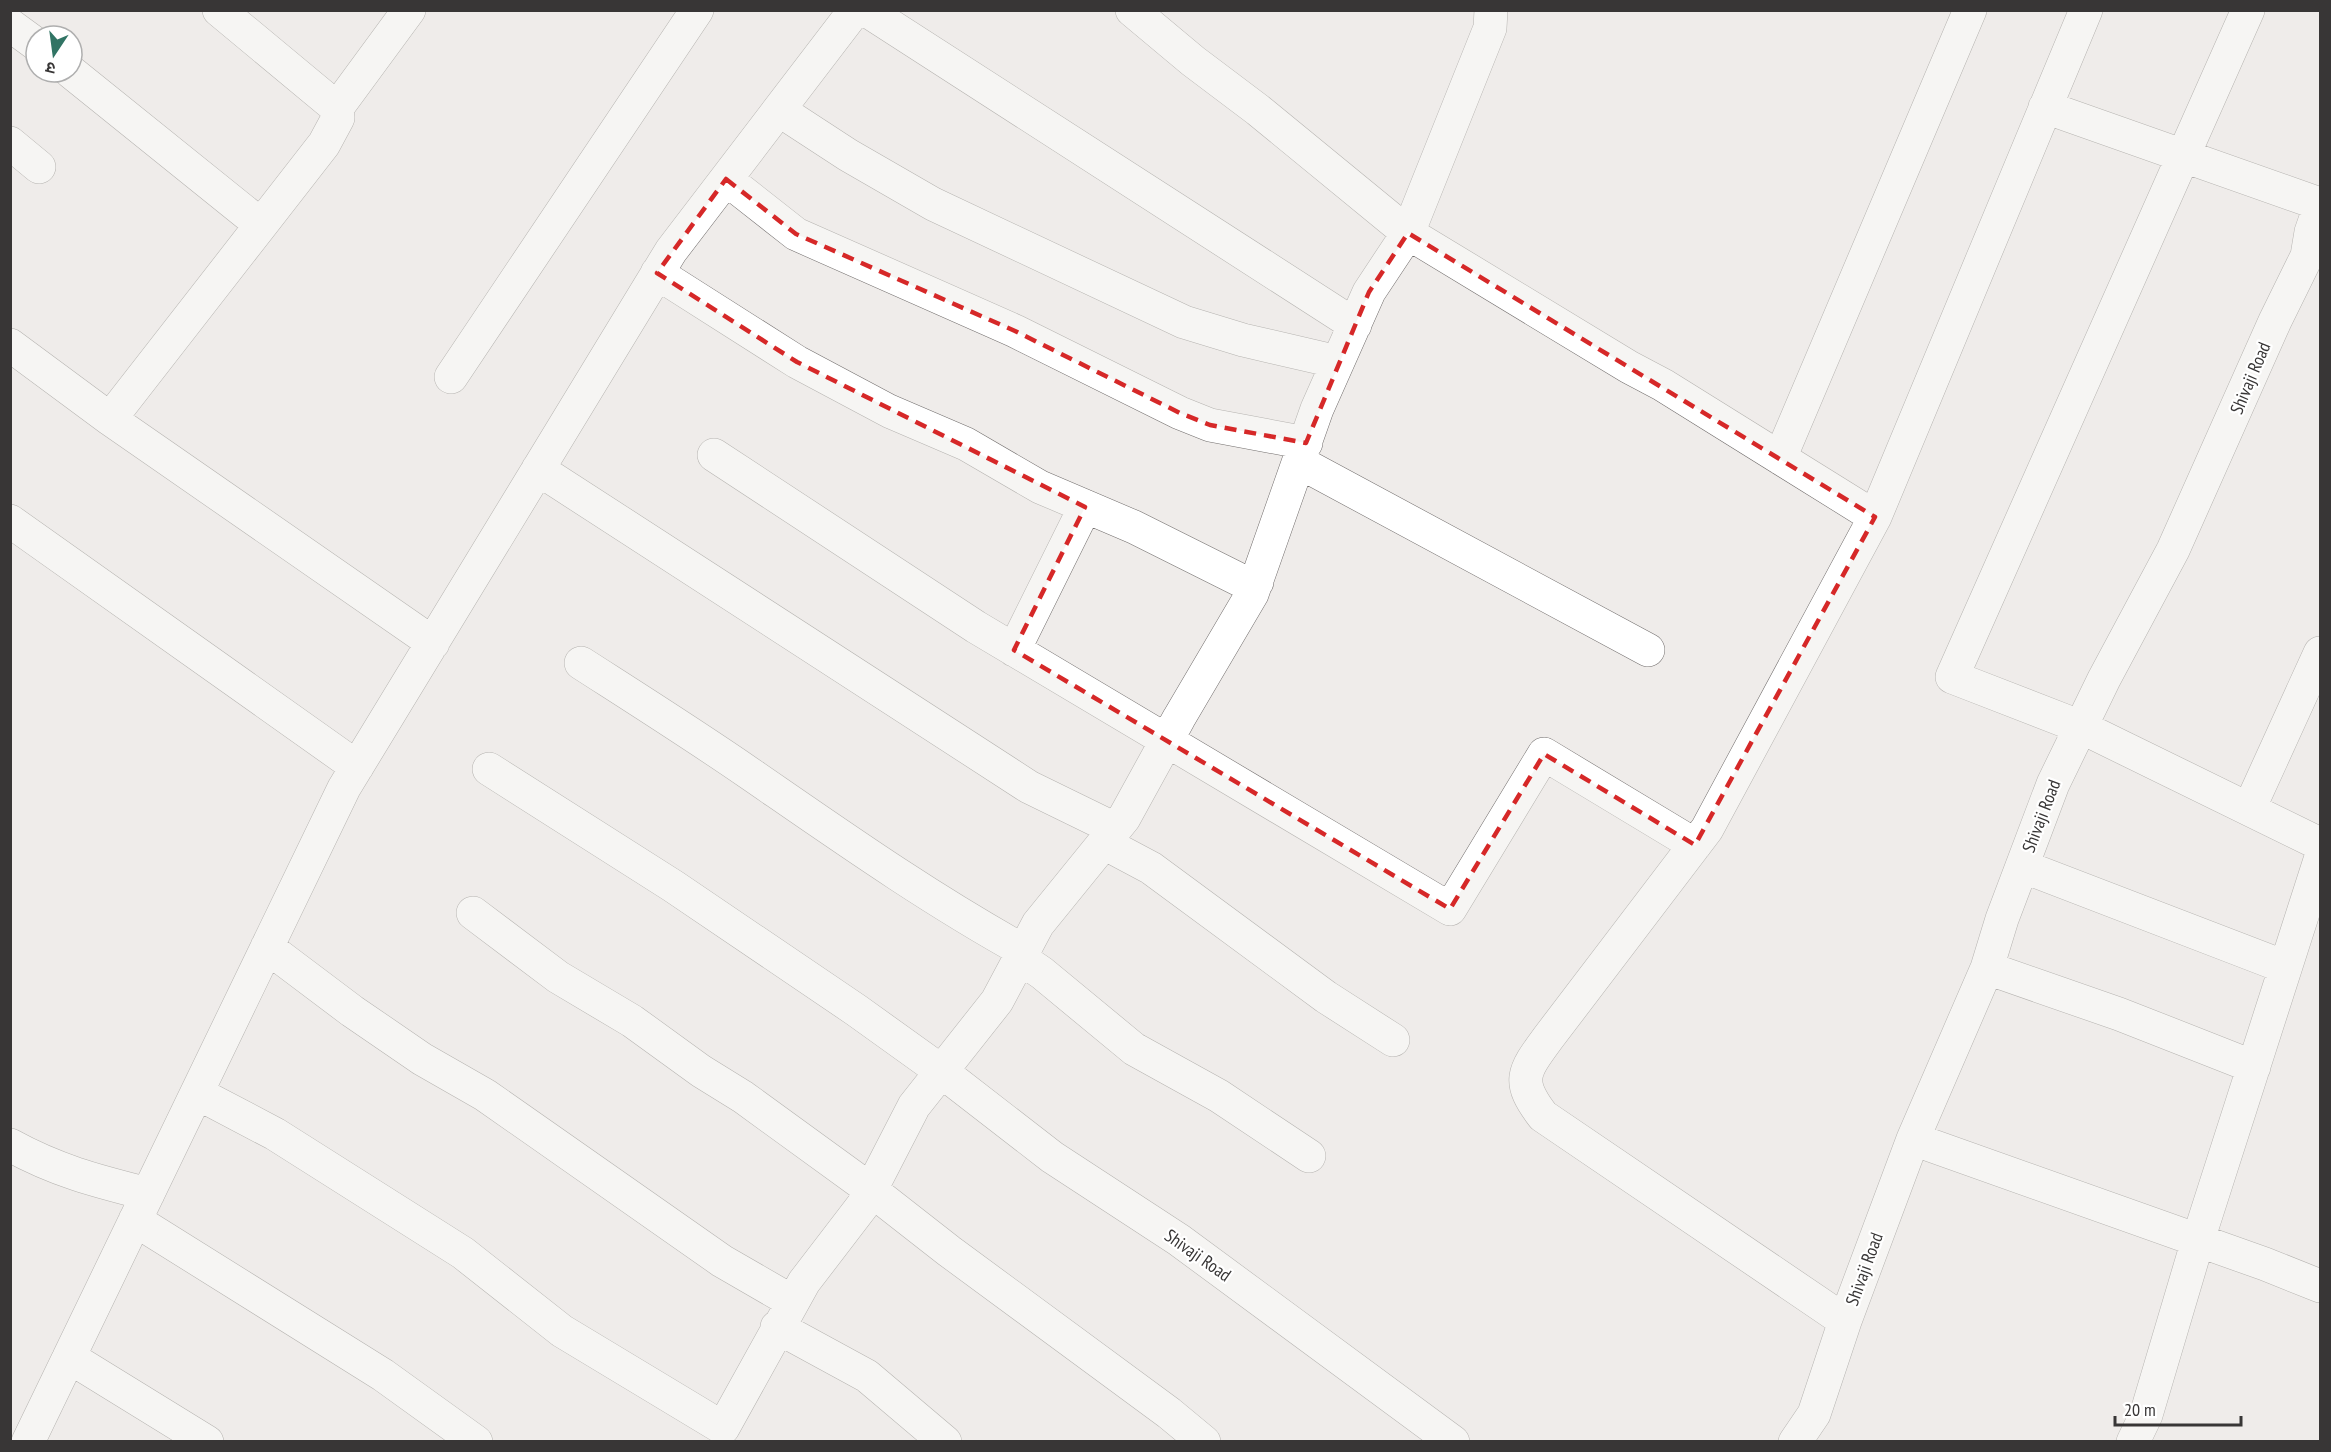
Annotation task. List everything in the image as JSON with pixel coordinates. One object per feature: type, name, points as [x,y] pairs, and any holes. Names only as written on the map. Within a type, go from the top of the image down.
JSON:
[{"type":"street","points":[[110,419],[324,144],[339,118],[337,108],[219,10]]},
{"type":"street","points":[[337,108],[409,10]]},
{"type":"street","points":[[451,377],[696,10]]},
{"type":"street","points":[[28,1442],[344,788],[671,251],[855,10]]},
{"type":"street","points":[[866,10],[1355,325]]},
{"type":"street","points":[[1132,10],[1408,233],[1629,367],[1663,385],[1875,517]]},
{"type":"street","points":[[1780,458],[1970,10]]},
{"type":"street","points":[[1845,1321],[1543,1116],[1529,1098],[1524,1080],[1532,1060],[1707,829],[1875,517],[2086,10]]},
{"type":"street","points":[[2248,10],[1952,677],[2081,727],[2320,844]]},
{"type":"street","points":[[197,1093],[275,1134],[463,1253],[562,1331],[725,1437],[785,1315],[804,1282],[862,1205],[914,1106],[997,1002],[1038,924],[1124,819],[1252,594],[1317,409],[1370,292],[1408,233],[1494,16]]},
{"type":"street","points":[[10,25],[24,35]]},
{"type":"street","points":[[84,82],[261,225]]},
{"type":"street","points":[[2045,107],[2320,205]]},
{"type":"street","points":[[779,110],[848,155],[933,204],[1184,322],[1243,340],[1338,362]]},
{"type":"street","points":[[10,143],[39,167]]},
{"type":"street","points":[[726,179],[796,234],[1015,331],[1180,413],[1210,425],[1303,452],[1648,650]]},
{"type":"street","name":"Shivaji Road","points":[[1795,1442],[1814,1414],[1845,1321],[1913,1139],[1987,968],[2053,784],[2173,550],[2275,321],[2314,263],[2311,232],[2320,205]]},
{"type":"street","points":[[657,273],[797,362],[889,411],[966,444],[1040,487],[1134,527],[1242,581],[1257,582]]},
{"type":"street","points":[[10,345],[110,419],[433,643]]},
{"type":"street","points":[[714,455],[976,627],[1168,739],[1450,909],[1544,754],[1695,845]]},
{"type":"street","points":[[538,469],[1029,788],[1110,836],[1326,997],[1393,1040]]},
{"type":"street","points":[[1014,650],[1085,507]]},
{"type":"street","points":[[10,520],[357,767]]},
{"type":"street","points":[[2249,809],[2320,654]]},
{"type":"street","points":[[580,663],[739,766],[868,856],[1022,955],[1134,1049],[1219,1096],[1309,1156]]},
{"type":"street","name":"Shivaji Road","points":[[489,769],[673,886],[856,1010],[941,1071],[1052,1157],[1179,1240],[1453,1442]]},
{"type":"street","points":[[2133,1442],[2146,1415],[2198,1240],[2320,860]]},
{"type":"street","points":[[2022,867],[2285,967]]},
{"type":"street","points":[[473,913],[558,977],[632,1021],[870,1190],[1169,1413],[1204,1442]]},
{"type":"street","points":[[267,947],[351,1011],[413,1053],[484,1095],[722,1261],[785,1315],[867,1376],[945,1442]]},
{"type":"street","points":[[1987,968],[2119,1014],[2253,1067]]},
{"type":"street","points":[[1913,1139],[2198,1240],[2320,1286]]},
{"type":"street","points":[[10,1145],[41,1162],[142,1207],[476,1442]]},
{"type":"street","points":[[69,1357],[207,1442]]},
{"type":"highlighted area","points":[[726,179],[796,234],[1015,331],[1180,413],[1210,425],[1306,443],[1369,292],[1408,233],[1875,517],[1695,845],[1544,754],[1450,909],[1014,650],[1085,507],[797,362],[657,273]]}]
